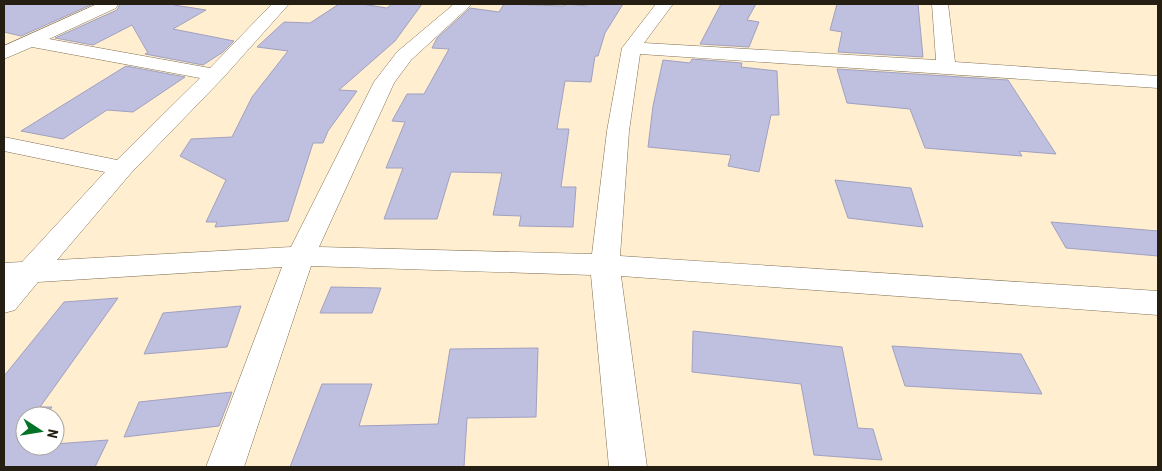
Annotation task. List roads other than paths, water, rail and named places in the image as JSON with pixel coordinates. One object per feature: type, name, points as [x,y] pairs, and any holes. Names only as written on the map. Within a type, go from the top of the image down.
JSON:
[{"type":"street","points":[[4,53],[110,4]]},
{"type":"street","points":[[4,302],[17,273],[215,75],[281,4]]},
{"type":"street","points":[[225,467],[300,256],[384,82],[404,56],[464,4]]},
{"type":"street","points":[[628,467],[605,265],[618,130],[631,48],[665,4]]},
{"type":"street","points":[[940,4],[946,67]]},
{"type":"street","points":[[29,41],[215,75]]},
{"type":"street","points":[[631,48],[1158,82]]},
{"type":"street","points":[[4,144],[122,168]]},
{"type":"street","points":[[17,273],[300,256],[605,265],[1158,303]]}]
